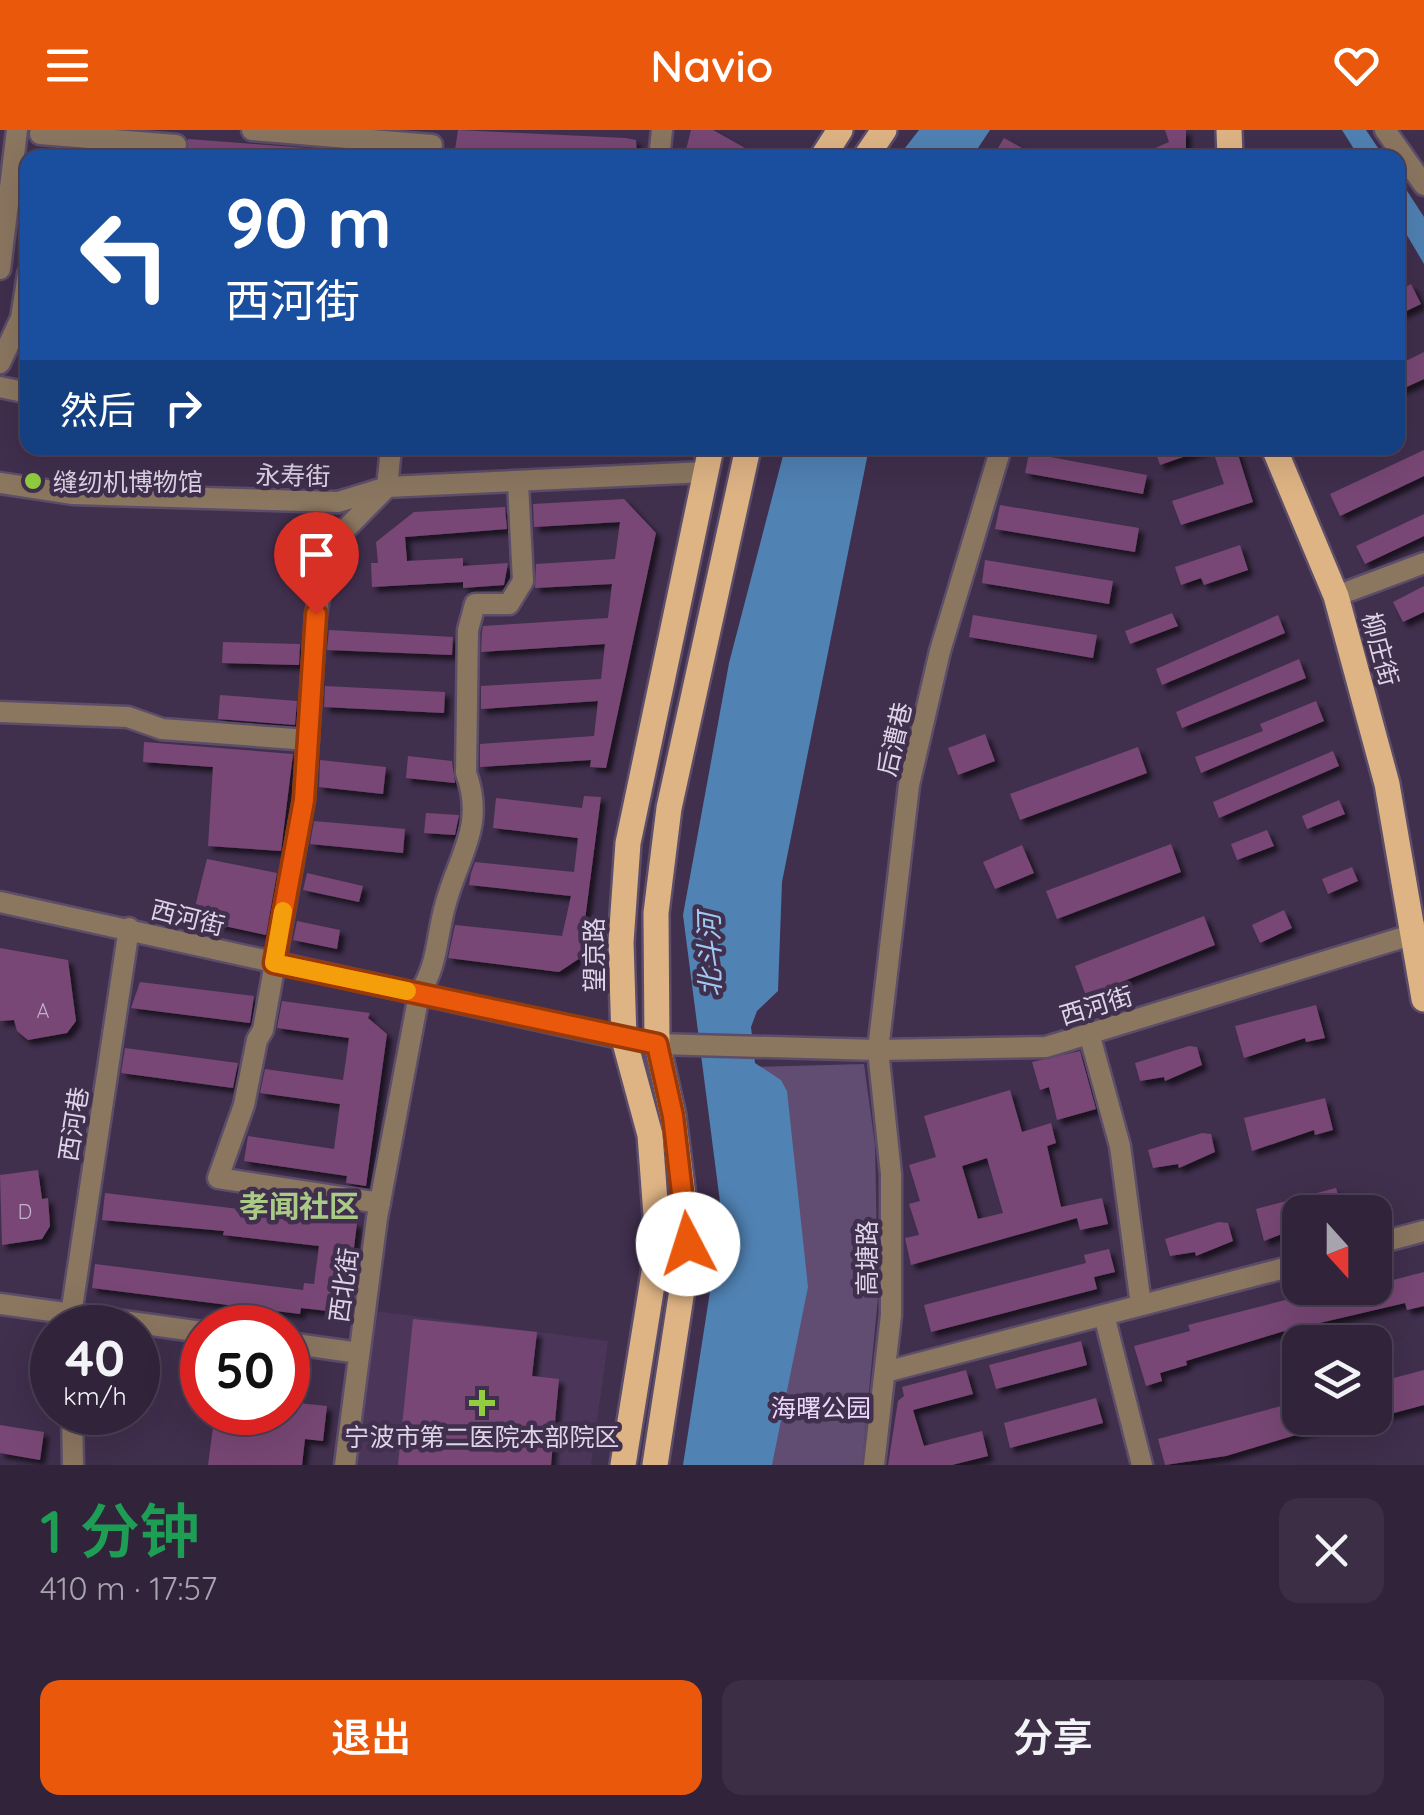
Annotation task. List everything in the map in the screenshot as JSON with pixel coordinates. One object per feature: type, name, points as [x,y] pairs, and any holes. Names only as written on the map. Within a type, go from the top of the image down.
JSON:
[{"type":"main road","points":[[655,1465],[688,1244],[673,1116],[657,1044],[656,913],[669,808],[746,455]]},
{"type":"main road","name":"柳庄街","points":[[1277,455],[1336,596],[1386,784],[1417,933],[1424,999]]},
{"type":"main road","name":"望京路","points":[[623,1465],[656,1260],[650,1135],[624,1039],[621,942],[628,843],[708,460]]},
{"type":"street","points":[[0,270],[16,130]]},
{"type":"street","points":[[252,130],[432,144]]},
{"type":"street","points":[[1386,130],[1415,153],[1424,185]]},
{"type":"street","points":[[40,132],[180,144]]},
{"type":"street","points":[[307,150],[308,135]]},
{"type":"street","points":[[0,363],[20,320]]},
{"type":"street","points":[[380,1203],[218,1178],[244,1104],[304,800],[316,614],[330,545],[387,487],[390,455]]},
{"type":"street","name":"后漕巷","points":[[878,1050],[909,785],[940,651],[999,455]]},
{"type":"street","name":"永寿街","points":[[0,483],[74,494],[338,502],[387,487],[518,483],[708,460]]},
{"type":"street","name":"西北街","points":[[345,1465],[380,1203],[419,994],[434,971],[445,903],[471,841],[471,786],[466,772],[468,630],[475,604],[509,604],[523,582],[518,483]]},
{"type":"street","points":[[1336,596],[1424,564]]},
{"type":"street","points":[[0,712],[128,717],[162,729],[308,740]]},
{"type":"street","name":"西河街","points":[[0,902],[624,1039],[657,1044],[878,1050],[1046,1047],[1417,933]]},
{"type":"street","name":"西河巷","points":[[71,1305],[129,928]]},
{"type":"street","points":[[1090,1034],[1120,1146],[1142,1305]]},
{"type":"street","name":"高塘路","points":[[874,1465],[891,1315],[891,1174],[878,1050]]},
{"type":"street","points":[[1392,1239],[1424,1231]]},
{"type":"street","points":[[885,1372],[1282,1269]]},
{"type":"street","points":[[0,1304],[30,1311]]},
{"type":"street","points":[[1104,1315],[1142,1465]]},
{"type":"street","points":[[310,1346],[360,1353]]},
{"type":"street","points":[[72,1435],[73,1465]]},
{"type":"shaded area","name":"宁波市第二医院本部院区","points":[[375,1311],[608,1341],[591,1465],[357,1465]]},
{"type":"green space","name":"海曙公园","points":[[864,1064],[875,1145],[878,1297],[862,1465],[761,1465],[749,1067]]},
{"type":"water","points":[[919,130],[990,130],[977,150],[903,150]]},
{"type":"water","points":[[1342,130],[1366,130],[1379,150],[1355,150]]},
{"type":"water","points":[[1405,188],[1424,217],[1424,264],[1405,232]]},
{"type":"water","name":"北斗河","points":[[783,455],[868,455],[782,882],[778,991],[757,1011],[751,1027],[755,1063],[781,1080],[787,1091],[808,1287],[772,1465],[683,1465],[718,1240],[720,1202],[683,915],[729,663]]},
{"type":"building","points":[[458,130],[626,138],[636,140],[637,150],[455,150]]},
{"type":"building","points":[[691,130],[713,130],[749,150],[686,150]]},
{"type":"building","points":[[1165,130],[1186,130],[1186,150],[1150,150],[1169,142]]},
{"type":"building","points":[[1004,138],[1026,150],[997,150]]},
{"type":"building","points":[[188,139],[308,148],[308,150],[186,150]]},
{"type":"building","points":[[1411,284],[1421,304],[1405,312],[1405,287]]},
{"type":"building","points":[[1424,352],[1424,379],[1405,388],[1405,362]]},
{"type":"building","points":[[1424,450],[1424,476],[1340,516],[1330,494]]},
{"type":"building","points":[[1029,455],[1040,455],[1147,475],[1143,494],[1025,473]]},
{"type":"building","points":[[1156,455],[1189,455],[1160,465]]},
{"type":"building","points":[[1214,455],[1238,455],[1253,502],[1181,525],[1172,501],[1224,484]]},
{"type":"building","points":[[624,499],[656,533],[606,768],[590,767],[591,760],[480,767],[480,744],[594,736],[598,701],[481,709],[481,686],[601,679],[605,644],[481,652],[482,632],[483,626],[608,618],[612,584],[535,588],[536,564],[615,559],[620,522],[534,527],[533,504]]},
{"type":"building","points":[[1000,505],[1139,528],[1135,552],[995,529]]},
{"type":"building","points":[[505,507],[507,529],[405,537],[407,561],[463,558],[463,566],[508,563],[504,585],[463,588],[463,582],[372,587],[371,563],[378,563],[376,542],[414,512]]},
{"type":"building","points":[[1424,514],[1424,536],[1365,564],[1356,546]]},
{"type":"building","points":[[1240,545],[1248,570],[1204,585],[1201,578],[1181,585],[1175,567]]},
{"type":"building","points":[[985,560],[1113,581],[1109,604],[982,583]]},
{"type":"building","points":[[1424,586],[1424,612],[1403,622],[1393,602]]},
{"type":"building","points":[[1172,613],[1178,626],[1130,644],[1125,631]]},
{"type":"building","points":[[973,615],[1097,635],[1093,658],[969,637]]},
{"type":"building","points":[[1278,615],[1285,633],[1162,685],[1156,669]]},
{"type":"building","points":[[329,630],[453,637],[452,655],[327,650]]},
{"type":"building","points":[[223,642],[300,644],[299,665],[222,663]]},
{"type":"building","points":[[1299,659],[1306,678],[1182,728],[1176,712]]},
{"type":"building","points":[[325,686],[445,692],[444,713],[324,707]]},
{"type":"building","points":[[220,695],[297,701],[295,725],[218,719]]},
{"type":"building","points":[[1316,701],[1324,721],[1201,773],[1195,757],[1263,731],[1260,724]]},
{"type":"building","points":[[985,734],[995,761],[958,775],[948,748]]},
{"type":"building","points":[[144,742],[293,754],[281,851],[208,846],[213,767],[143,762]]},
{"type":"building","points":[[1138,747],[1147,773],[1020,820],[1010,794]]},
{"type":"building","points":[[1333,751],[1339,766],[1219,818],[1213,802]]},
{"type":"building","points":[[408,756],[452,761],[455,783],[406,778]]},
{"type":"building","points":[[320,760],[386,767],[383,794],[319,787]]},
{"type":"building","points":[[584,796],[601,797],[580,958],[559,972],[448,958],[455,925],[562,936],[571,896],[469,885],[475,862],[574,872],[578,838],[493,828],[496,798],[582,808]]},
{"type":"building","points":[[1339,800],[1345,814],[1307,829],[1302,816]]},
{"type":"building","points":[[426,813],[459,815],[455,835],[424,833]]},
{"type":"building","points":[[314,821],[405,829],[403,853],[310,844]]},
{"type":"building","points":[[1267,830],[1274,846],[1237,860],[1231,844]]},
{"type":"building","points":[[1171,844],[1181,872],[1057,919],[1046,891]]},
{"type":"building","points":[[1022,845],[1034,873],[995,889],[983,862]]},
{"type":"building","points":[[207,859],[277,873],[266,935],[192,919]]},
{"type":"building","points":[[1352,867],[1358,881],[1328,894],[1322,879]]},
{"type":"building","points":[[307,873],[363,886],[359,902],[303,890]]},
{"type":"building","points":[[1284,910],[1292,928],[1260,943],[1252,925]]},
{"type":"building","points":[[1204,916],[1215,945],[1086,996],[1075,966]]},
{"type":"building","points":[[297,921],[340,930],[337,949],[293,940]]},
{"type":"building","points":[[0,948],[68,960],[76,1021],[67,1033],[28,1040],[17,1031],[14,1020],[0,1021]]},
{"type":"building","points":[[140,982],[254,996],[250,1023],[131,1008]]},
{"type":"building","points":[[282,1001],[370,1013],[368,1018],[387,1034],[366,1186],[346,1183],[347,1176],[244,1161],[248,1136],[334,1149],[340,1104],[260,1093],[265,1069],[343,1080],[349,1038],[277,1028]]},
{"type":"building","points":[[1316,1005],[1325,1038],[1306,1042],[1305,1038],[1244,1058],[1235,1026]]},
{"type":"building","points":[[1197,1047],[1202,1065],[1165,1081],[1164,1077],[1140,1081],[1135,1063]]},
{"type":"building","points":[[125,1048],[238,1063],[233,1088],[121,1073]]},
{"type":"building","points":[[1080,1051],[1096,1109],[1057,1120],[1049,1087],[1040,1090],[1032,1062]]},
{"type":"building","points":[[1010,1090],[1022,1132],[1051,1123],[1056,1143],[1047,1146],[1061,1207],[1102,1198],[1108,1224],[1080,1230],[1077,1218],[911,1265],[905,1238],[919,1235],[909,1204],[920,1201],[909,1165],[936,1157],[924,1116]],"holes":[[[987,1158],[1003,1213],[978,1219],[962,1166]]]},
{"type":"building","points":[[1325,1098],[1333,1130],[1315,1135],[1314,1130],[1252,1151],[1244,1118]]},
{"type":"building","points":[[1202,1133],[1211,1134],[1215,1152],[1179,1168],[1178,1164],[1153,1168],[1148,1150]]},
{"type":"building","points":[[38,1170],[42,1199],[48,1198],[50,1226],[42,1239],[2,1245],[0,1175]]},
{"type":"building","points":[[1336,1188],[1338,1195],[1309,1195]]},
{"type":"building","points":[[105,1193],[357,1223],[346,1313],[310,1309],[310,1305],[228,1305],[92,1288],[95,1264],[303,1290],[304,1283],[314,1284],[319,1246],[223,1235],[224,1231],[102,1220]]},
{"type":"building","points":[[1282,1202],[1282,1234],[1264,1241],[1256,1209]]},
{"type":"building","points":[[1219,1222],[1228,1223],[1233,1241],[1196,1256],[1195,1252],[1170,1256],[1165,1239]]},
{"type":"building","points":[[1109,1249],[1115,1272],[1094,1277],[1097,1289],[931,1332],[924,1305],[1086,1263],[1084,1255]]},
{"type":"building","points":[[1424,1272],[1424,1306],[1407,1310],[1405,1303],[1311,1325],[1282,1325],[1282,1332],[1186,1361],[1187,1365],[1160,1373],[1162,1381],[1146,1386],[1134,1346],[1190,1331],[1188,1325],[1282,1301],[1282,1305],[1392,1305],[1392,1280]]},
{"type":"building","name":"宁波市第二医院本部院区","points":[[413,1319],[537,1332],[532,1376],[559,1379],[551,1465],[398,1465]]},
{"type":"building","points":[[1081,1341],[1087,1365],[996,1389],[989,1365]]},
{"type":"building","points":[[966,1370],[973,1394],[913,1410],[924,1446],[982,1431],[988,1456],[952,1465],[888,1465],[898,1401],[904,1396],[902,1387]]},
{"type":"building","points":[[1424,1370],[1424,1405],[1392,1413],[1392,1378]]},
{"type":"building","points":[[1096,1398],[1103,1423],[1010,1448],[1004,1423]]},
{"type":"building","points":[[310,1404],[327,1406],[323,1441],[305,1439],[302,1465],[208,1465],[212,1435],[310,1435]]},
{"type":"building","points":[[1282,1406],[1282,1435],[1296,1435],[1226,1456],[1165,1465],[1158,1439]]},
{"type":"building","points":[[0,1425],[30,1430],[30,1435],[44,1435],[40,1460],[0,1453]]},
{"type":"slow traffic","points":[[283,911],[274,963],[407,991]]},
{"type":"place","name":"缝纫机博物馆","points":[[33,481]]},
{"type":"place","name":"宁波市第二医院本部院区","points":[[482,1403]]},
{"type":"district","name":"孝闻社区","points":[[299,1206]]},
{"type":"route","points":[[316,614],[304,800],[274,963],[657,1044],[673,1116],[688,1244]]}]
